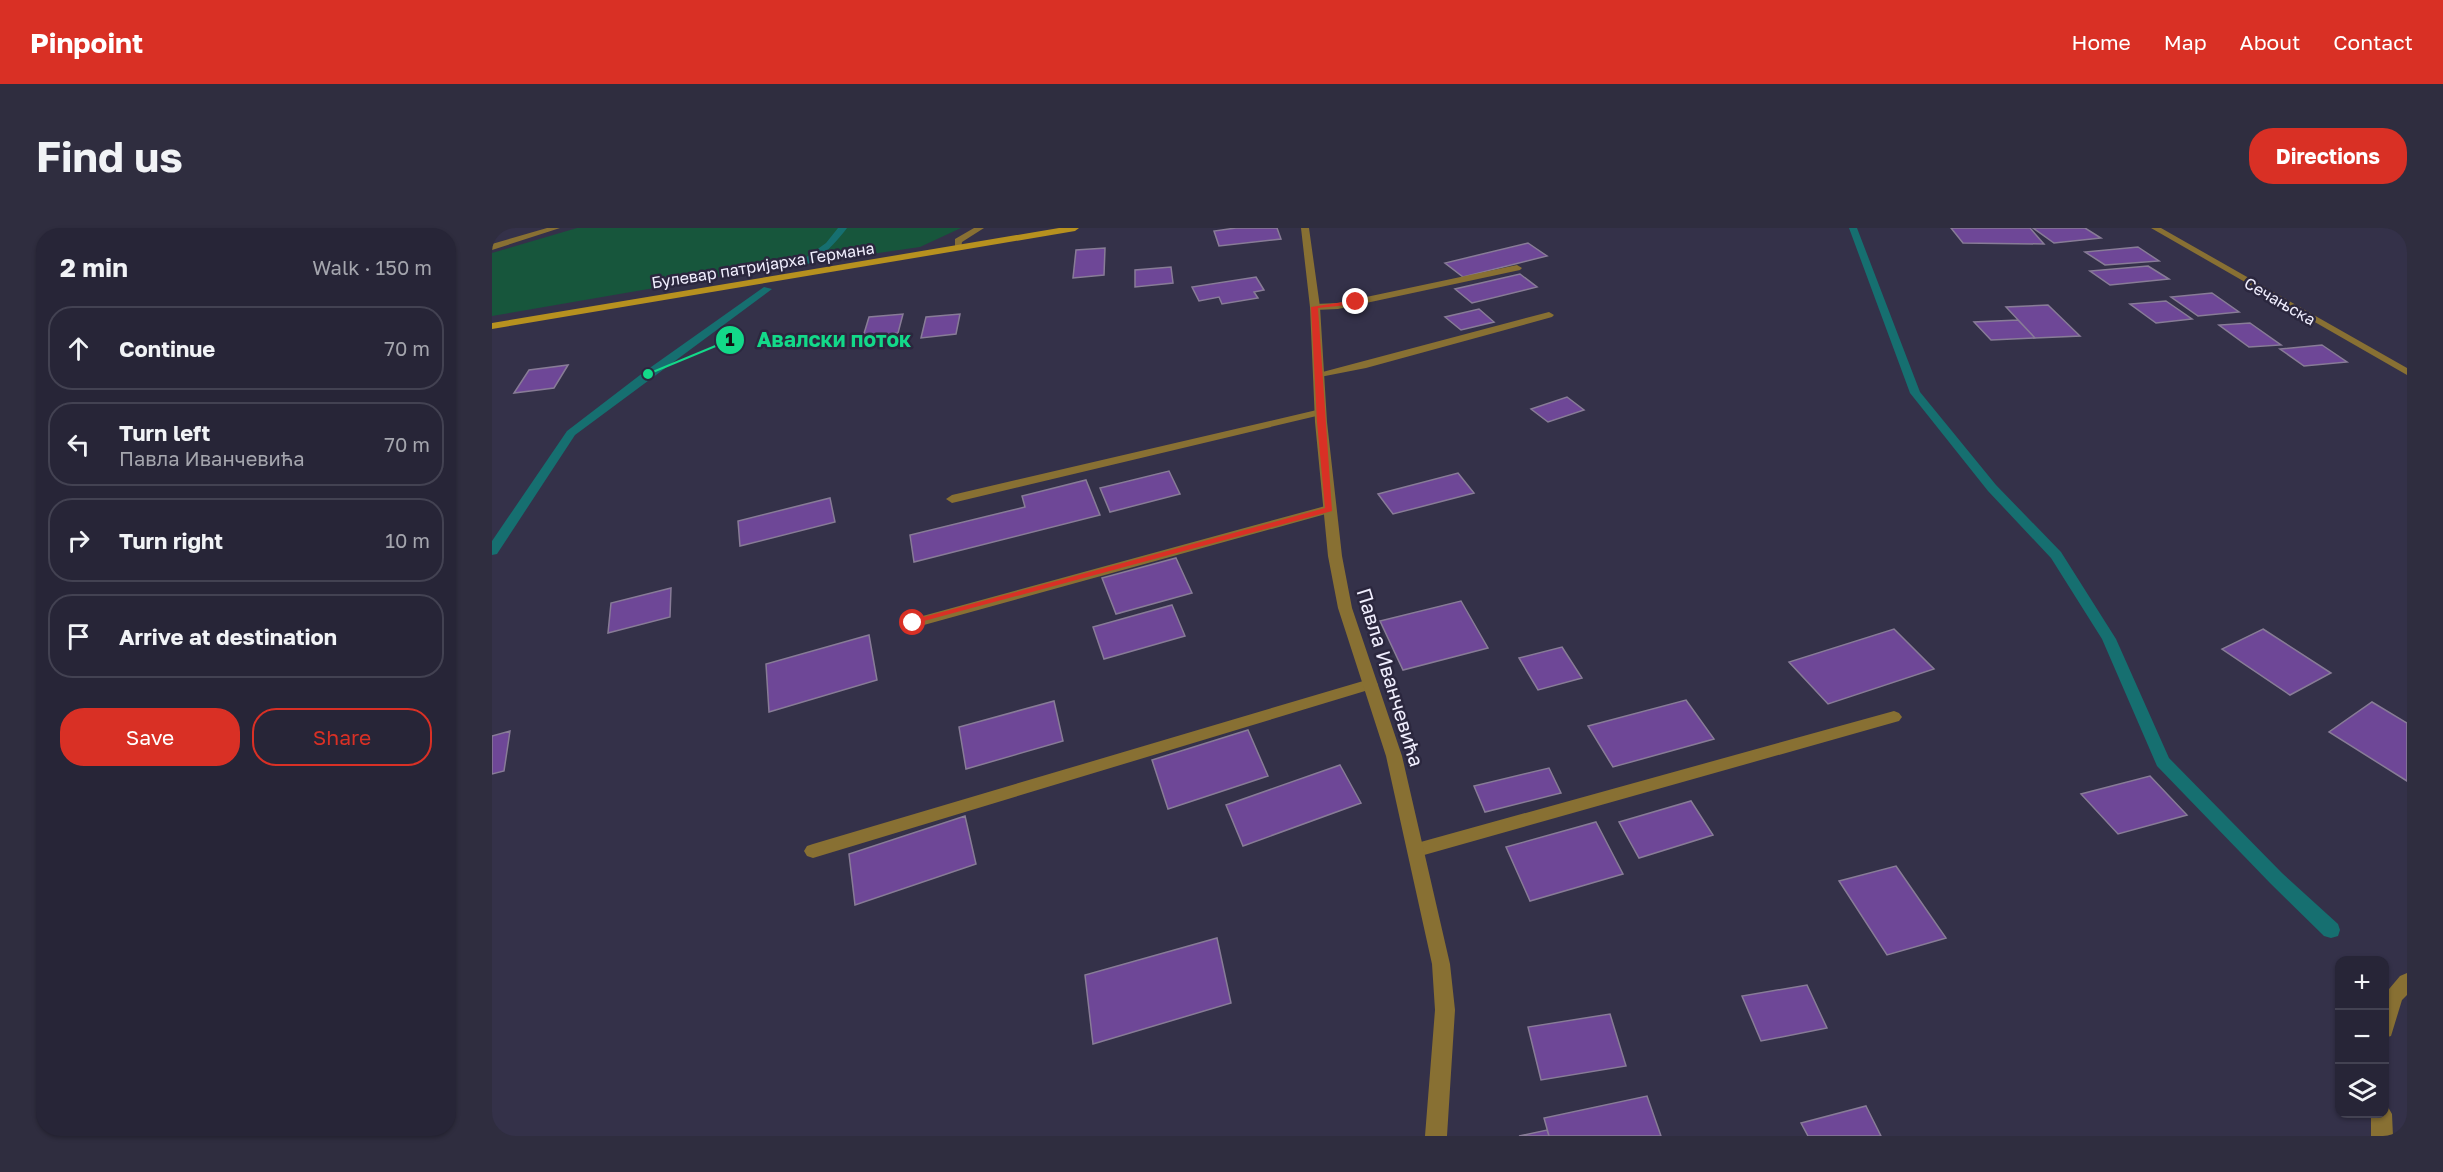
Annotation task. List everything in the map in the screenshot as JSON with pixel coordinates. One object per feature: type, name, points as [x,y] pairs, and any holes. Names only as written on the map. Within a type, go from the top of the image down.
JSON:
[{"type":"main road","name":"Булевар патријарха Германа","points":[[492,326],[1075,228]]},
{"type":"street","points":[[492,247],[556,228]]},
{"type":"street","points":[[958,248],[958,241],[980,228]]},
{"type":"street","name":"Павла Иванчевића","points":[[1305,228],[1315,307],[1320,374],[1320,412],[1329,509],[1345,608],[1394,756],[1441,964],[1445,1010],[1436,1136]]},
{"type":"street","name":"Сечањска","points":[[2155,228],[2407,372]]},
{"type":"street","points":[[1315,307],[1347,304],[1517,268]]},
{"type":"street","points":[[1320,374],[1362,366],[1549,315]]},
{"type":"street","points":[[952,499],[1320,412]]},
{"type":"street","points":[[913,623],[1329,509]]},
{"type":"street","points":[[813,851],[1370,684]]},
{"type":"street","points":[[1417,850],[1894,717]]},
{"type":"street","points":[[2389,1014],[2394,995],[2407,982]]},
{"type":"street","points":[[2381,1118],[2382,1136]]},
{"type":"green space","points":[[577,228],[961,228],[920,247],[747,272],[492,316],[492,253]]},
{"type":"building","points":[[1236,228],[1277,228],[1281,239],[1219,246],[1214,231]]},
{"type":"building","points":[[1951,228],[2030,228],[2044,244],[1963,243]]},
{"type":"building","points":[[2033,228],[2085,228],[2101,238],[2054,243]]},
{"type":"building","points":[[1528,243],[1547,256],[1463,277],[1445,263]]},
{"type":"building","points":[[2138,247],[2159,261],[2105,265],[2085,252]]},
{"type":"building","points":[[1105,248],[1104,275],[1073,278],[1076,250]]},
{"type":"building","points":[[2148,266],[2169,279],[2110,285],[2090,271]]},
{"type":"building","points":[[1171,267],[1173,283],[1135,287],[1135,270]]},
{"type":"building","points":[[1520,274],[1537,287],[1472,303],[1455,289]]},
{"type":"building","points":[[1256,277],[1264,290],[1254,292],[1258,298],[1222,304],[1219,297],[1199,301],[1192,287]]},
{"type":"building","points":[[2212,293],[2239,312],[2198,316],[2171,297]]},
{"type":"building","points":[[2166,301],[2192,319],[2156,323],[2130,304]]},
{"type":"building","points":[[2048,305],[2080,336],[2035,338],[2006,307]]},
{"type":"building","points":[[1479,309],[1494,322],[1461,330],[1445,317]]},
{"type":"building","points":[[903,314],[898,333],[863,337],[869,317]]},
{"type":"building","points":[[960,314],[956,334],[921,338],[926,317]]},
{"type":"building","points":[[2018,320],[2035,338],[1991,340],[1974,322]]},
{"type":"building","points":[[2250,323],[2281,345],[2249,347],[2219,325]]},
{"type":"building","points":[[2322,345],[2347,362],[2304,366],[2280,349]]},
{"type":"building","points":[[568,365],[554,388],[514,393],[529,370]]},
{"type":"building","points":[[1567,397],[1584,410],[1548,422],[1531,409]]},
{"type":"building","points":[[1169,471],[1180,494],[1110,512],[1100,488]]},
{"type":"building","points":[[1458,473],[1474,493],[1393,514],[1378,494]]},
{"type":"building","points":[[1086,480],[1100,515],[914,562],[910,535],[1025,507],[1022,496]]},
{"type":"building","points":[[830,498],[835,522],[740,546],[738,521]]},
{"type":"building","points":[[1176,558],[1192,593],[1116,614],[1102,578]]},
{"type":"building","points":[[671,588],[670,617],[608,633],[611,603]]},
{"type":"building","points":[[1461,601],[1488,648],[1403,670],[1380,621]]},
{"type":"building","points":[[1172,605],[1185,636],[1104,659],[1093,627]]},
{"type":"building","points":[[1894,629],[1934,669],[1828,704],[1789,662]]},
{"type":"building","points":[[2263,629],[2331,673],[2290,695],[2222,649]]},
{"type":"building","points":[[869,635],[877,680],[769,712],[766,664]]},
{"type":"building","points":[[1562,647],[1582,678],[1538,690],[1519,658]]},
{"type":"building","points":[[1686,700],[1714,739],[1613,767],[1588,726]]},
{"type":"building","points":[[1054,701],[1063,741],[966,769],[959,727]]},
{"type":"building","points":[[2372,702],[2407,723],[2407,781],[2329,732]]},
{"type":"building","points":[[1248,730],[1268,776],[1168,809],[1152,760]]},
{"type":"building","points":[[510,731],[504,771],[492,774],[492,736]]},
{"type":"building","points":[[1340,765],[1361,803],[1243,846],[1226,805]]},
{"type":"building","points":[[1549,768],[1561,793],[1485,812],[1474,786]]},
{"type":"building","points":[[2150,776],[2187,815],[2118,834],[2081,794]]},
{"type":"building","points":[[1691,801],[1713,835],[1639,858],[1619,822]]},
{"type":"building","points":[[965,816],[976,864],[855,905],[849,854]]},
{"type":"building","points":[[1596,822],[1623,874],[1530,901],[1506,847]]},
{"type":"building","points":[[1896,866],[1946,938],[1887,955],[1839,881]]},
{"type":"building","points":[[1217,938],[1231,1003],[1093,1044],[1085,975]]},
{"type":"building","points":[[1807,985],[1827,1028],[1761,1041],[1742,996]]},
{"type":"building","points":[[1610,1014],[1626,1066],[1541,1080],[1528,1027]]},
{"type":"building","points":[[1647,1096],[1661,1136],[1549,1136],[1544,1118]]},
{"type":"building","points":[[1866,1106],[1881,1136],[1808,1136],[1801,1123]]},
{"type":"building","points":[[1547,1130],[1549,1136],[1519,1136]]},
{"type":"waterway","points":[[804,263],[829,245],[843,228]]},
{"type":"waterway","points":[[1853,228],[1915,393],[1992,488],[2056,555],[2109,639],[2163,762],[2276,878],[2331,930]]},
{"type":"waterway","points":[[492,551],[571,433],[648,374],[767,289]]},
{"type":"place","name":"Авалски поток","points":[[648,374]]},
{"type":"route","points":[[913,623],[1329,509],[1321,422],[1315,307],[1356,302]]}]
